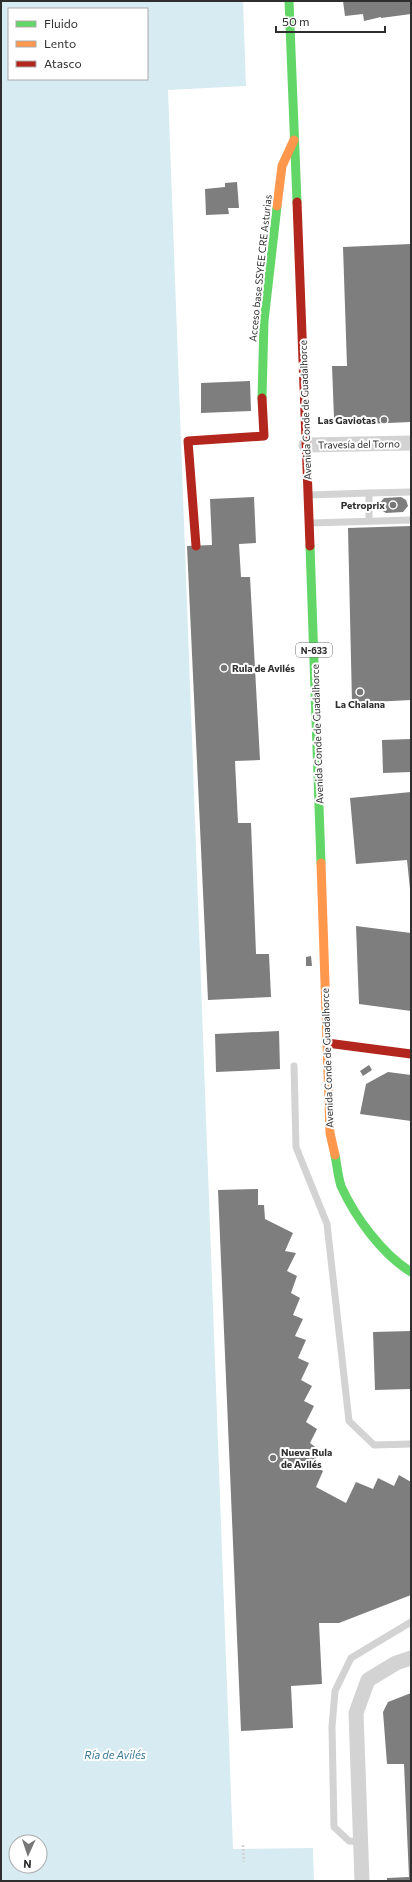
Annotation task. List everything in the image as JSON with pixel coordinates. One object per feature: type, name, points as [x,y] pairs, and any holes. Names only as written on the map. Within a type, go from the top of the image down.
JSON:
[{"type":"main road","name":"Avenida Conde de Guadalhorce","points":[[289,1],[330,1133],[341,1185],[361,1220],[380,1246],[401,1266],[411,1272]]},
{"type":"main road","name":"Acceso base SSYEE CRE Asturias","points":[[196,546],[188,441],[264,436],[262,392],[264,321],[282,166],[294,140]]},
{"type":"main road","points":[[326,1043],[411,1054]]},
{"type":"street","name":"Travesía del Torno","points":[[306,445],[411,443]]},
{"type":"street","points":[[362,1881],[356,1713],[368,1680],[396,1663],[411,1658]]},
{"type":"lane","points":[[308,496],[411,492]]},
{"type":"lane","points":[[368,493],[370,521]]},
{"type":"lane","points":[[309,523],[411,520]]},
{"type":"lane","points":[[294,1066],[296,1146],[327,1224],[349,1421],[374,1445],[411,1444]]},
{"type":"lane","points":[[361,1842],[349,1841],[334,1826],[332,1727],[335,1691],[351,1658],[411,1622]]},
{"type":"path","points":[[243,1845],[244,1862]]},
{"type":"water","name":"Ría de Avilés","points":[[1,1],[243,1],[246,86],[168,90],[233,1849],[313,1848],[314,1881],[1,1881]]},
{"type":"building","points":[[343,1],[411,1],[411,14],[381,17],[364,21],[363,14],[345,16]]},
{"type":"building","points":[[237,182],[239,208],[228,208],[229,214],[206,215],[205,189],[225,187],[225,183]]},
{"type":"building","points":[[411,244],[411,422],[342,425],[334,418],[332,366],[347,366],[343,247]]},
{"type":"building","points":[[250,381],[251,411],[201,413],[201,383]]},
{"type":"building","points":[[254,497],[256,543],[239,544],[241,577],[250,577],[260,760],[235,761],[238,823],[251,823],[256,954],[269,954],[271,997],[208,1000],[187,546],[212,545],[210,499]]},
{"type":"building","name":"Petroprix","points":[[401,497],[406,500],[408,506],[403,512],[386,513],[381,510],[379,504],[384,498]]},
{"type":"building","points":[[411,526],[411,700],[352,703],[348,528]]},
{"type":"building","points":[[411,739],[411,772],[383,773],[382,740]]},
{"type":"building","points":[[411,792],[410,889],[407,860],[356,864],[350,798]]},
{"type":"building","points":[[356,926],[411,933],[411,1011],[359,1004]]},
{"type":"building","points":[[311,956],[312,966],[306,966],[306,957]]},
{"type":"building","points":[[279,1031],[280,1069],[216,1072],[215,1034]]},
{"type":"building","points":[[369,1065],[372,1070],[363,1076],[360,1071]]},
{"type":"building","points":[[388,1072],[411,1075],[411,1121],[360,1114],[366,1084]]},
{"type":"building","name":"Nueva Rula de Avilés","points":[[258,1189],[258,1205],[264,1205],[265,1219],[293,1233],[285,1251],[296,1253],[287,1271],[297,1276],[291,1293],[300,1298],[293,1315],[303,1319],[295,1336],[306,1340],[298,1358],[309,1363],[301,1380],[312,1386],[304,1401],[314,1406],[306,1422],[317,1429],[310,1443],[319,1450],[313,1465],[323,1471],[316,1487],[346,1503],[356,1482],[373,1489],[378,1478],[394,1486],[399,1475],[411,1482],[411,1595],[339,1623],[319,1623],[322,1684],[291,1686],[293,1728],[241,1731],[218,1190]]},
{"type":"building","points":[[411,1331],[411,1389],[375,1390],[373,1332]]},
{"type":"building","points":[[411,1693],[411,1881],[387,1881],[387,1878],[409,1877],[404,1764],[387,1764],[383,1712],[388,1702]]},
{"type":"traffic: fast","points":[[289,1],[297,202]]},
{"type":"traffic: fast","points":[[262,398],[264,321],[277,206]]},
{"type":"traffic: fast","points":[[310,546],[321,863]]},
{"type":"traffic: fast","points":[[335,1155],[341,1186],[354,1210],[370,1234],[380,1245],[411,1272]]},
{"type":"traffic: slow","points":[[277,206],[282,166],[294,140]]},
{"type":"traffic: slow","points":[[321,863],[330,1133],[335,1155]]},
{"type":"traffic: jam","points":[[297,202],[310,546]]},
{"type":"traffic: jam","points":[[196,546],[188,441],[264,436],[262,398]]},
{"type":"traffic: jam","points":[[327,1043],[411,1054]]},
{"type":"place","name":"Las Gaviotas","points":[[384,420]]},
{"type":"place","name":"Petroprix","points":[[393,505]]},
{"type":"place","name":"Rula de Avilés","points":[[224,668]]},
{"type":"place","name":"La Chalana","points":[[360,692]]},
{"type":"place","name":"Nueva Rula de Avilés","points":[[273,1458]]}]
